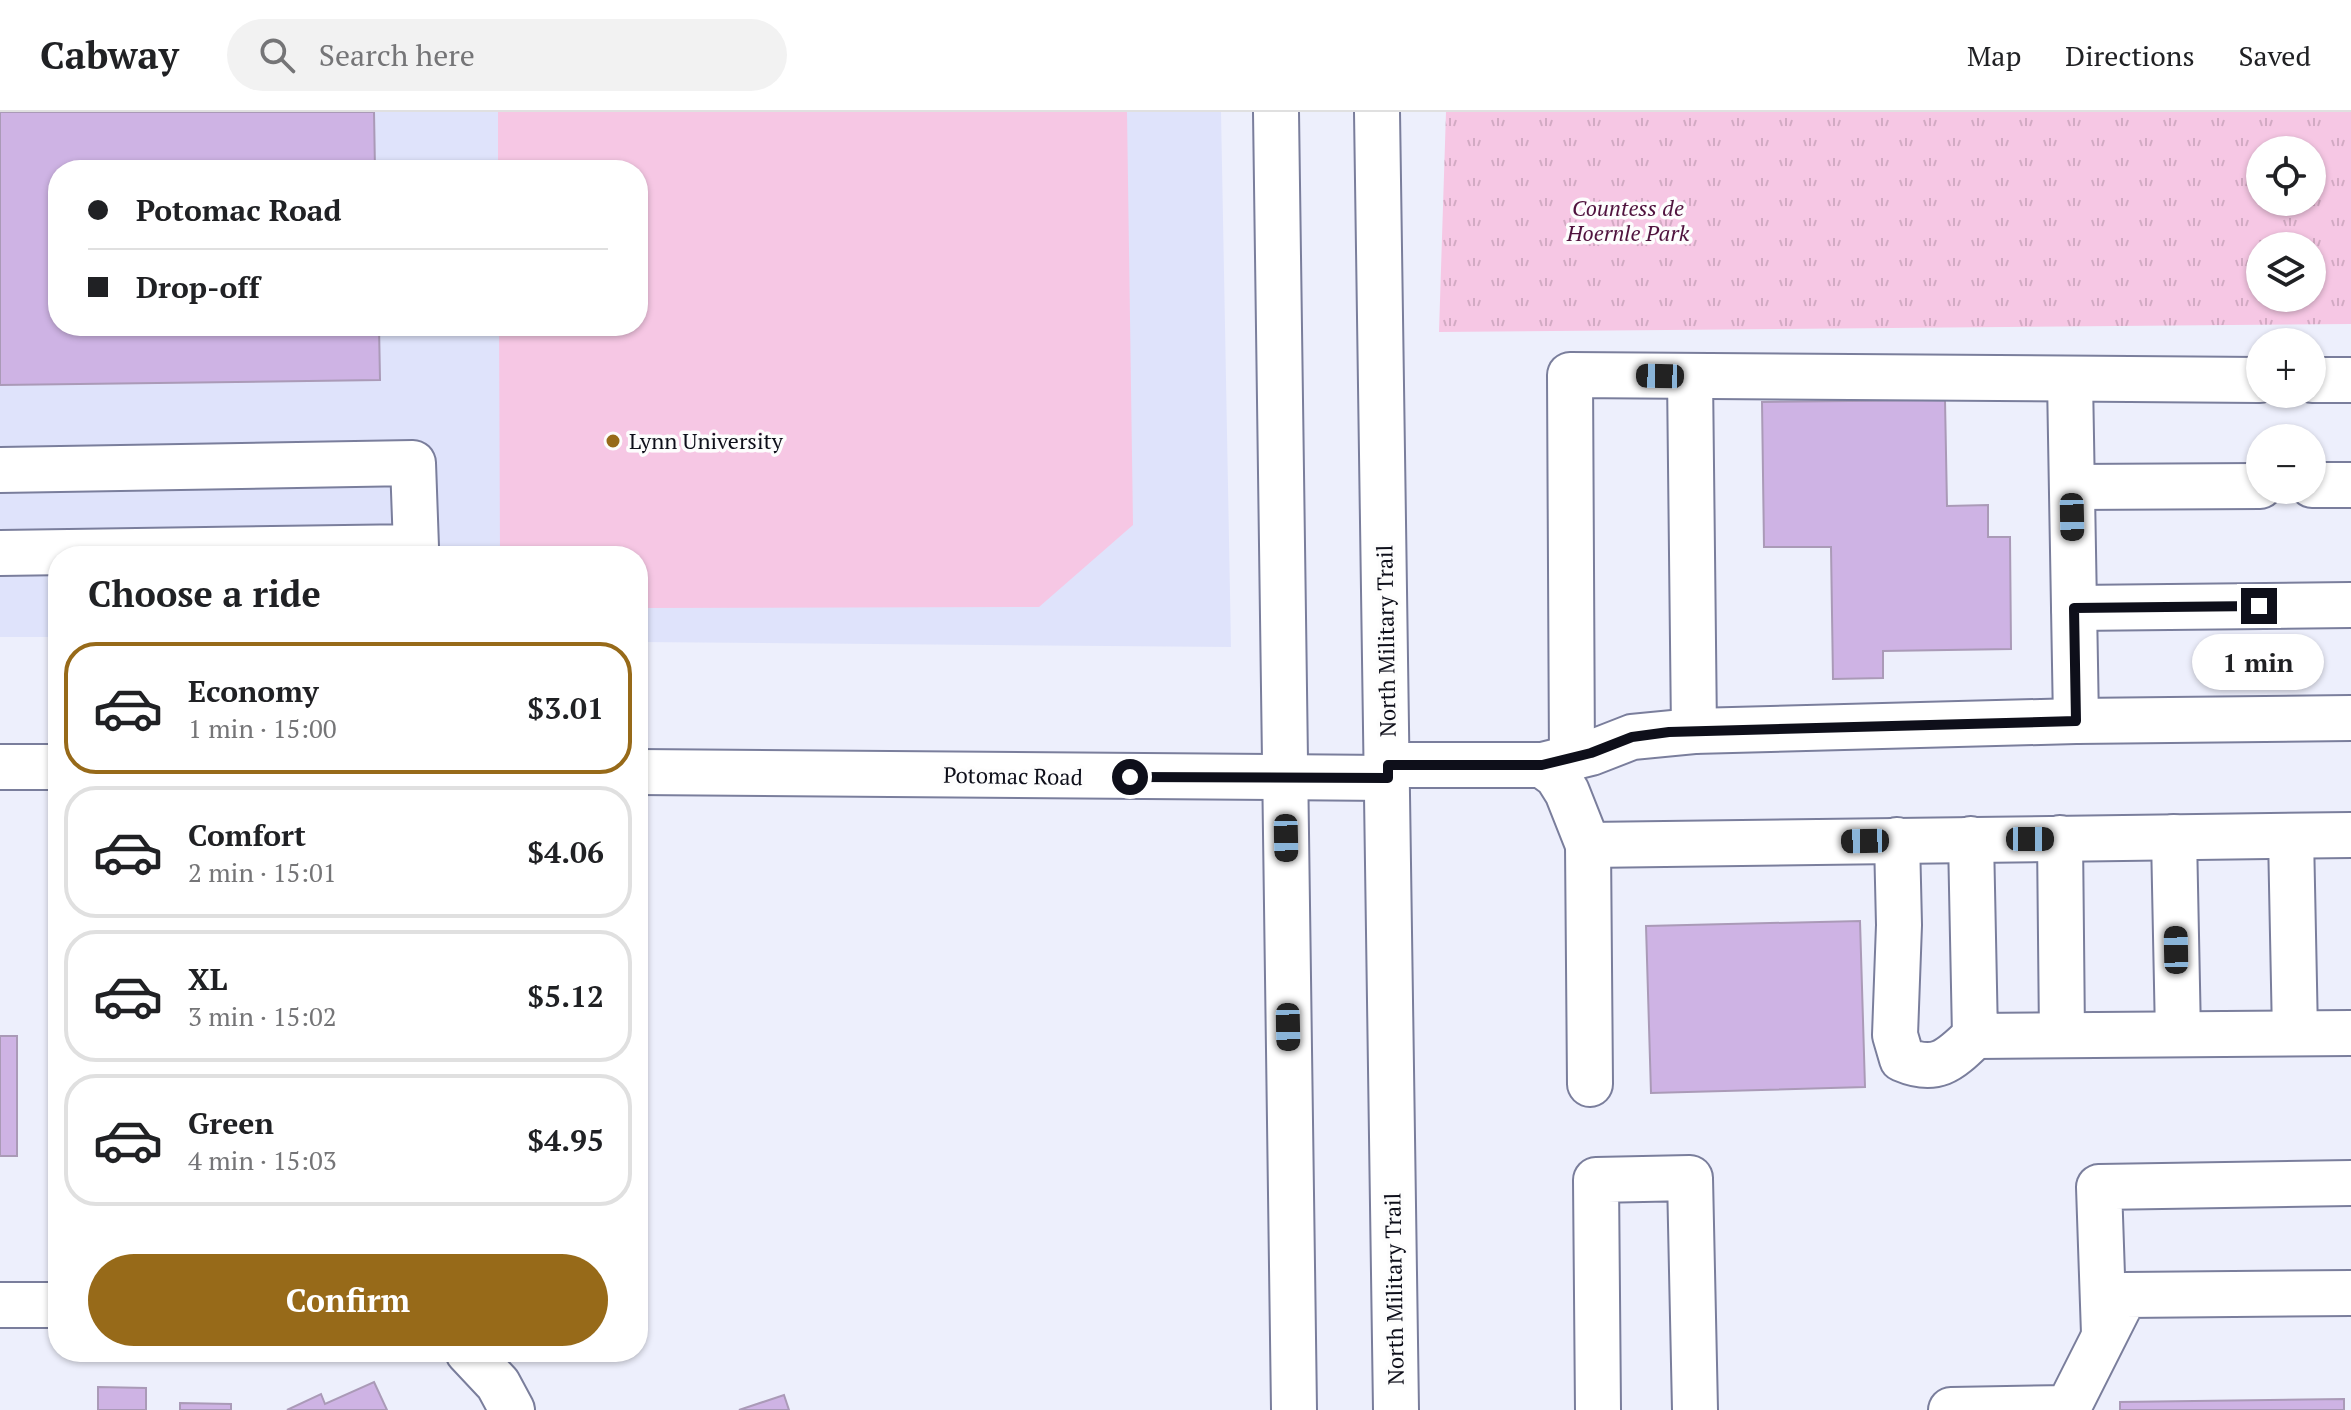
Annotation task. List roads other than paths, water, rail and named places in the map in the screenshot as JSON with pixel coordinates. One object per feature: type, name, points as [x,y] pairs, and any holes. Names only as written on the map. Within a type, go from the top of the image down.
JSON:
[{"type":"main road","points":[[1276,112],[1294,1410]]},
{"type":"main road","name":"North Military Trail","points":[[1377,112],[1396,1410]]},
{"type":"main road","points":[[1590,1084],[1588,845],[1567,792],[1557,776],[1570,375],[2246,380]]},
{"type":"main road","points":[[1690,376],[1694,731]]},
{"type":"main road","points":[[2070,380],[2076,721]]},
{"type":"main road","points":[[2326,380],[2351,380]]},
{"type":"main road","points":[[0,470],[413,463],[416,546]]},
{"type":"main road","points":[[2326,485],[2351,485]]},
{"type":"main road","points":[[2072,487],[2246,486]]},
{"type":"main road","points":[[0,553],[48,552]]},
{"type":"main road","points":[[2074,608],[2351,605]]},
{"type":"main road","points":[[1557,762],[1632,737],[1694,731],[2076,721],[2351,718]]},
{"type":"main road","name":"Potomac Road","points":[[648,772],[1285,778],[1557,762]]},
{"type":"main road","points":[[0,767],[48,767]]},
{"type":"main road","points":[[1588,845],[2351,835]]},
{"type":"main road","points":[[2291,836],[2295,1033]]},
{"type":"main road","points":[[2174,837],[2178,1034]]},
{"type":"main road","points":[[2060,838],[2062,1035]]},
{"type":"main road","points":[[1971,839],[1975,1036]]},
{"type":"main road","points":[[1897,840],[1899,925],[1895,1035],[1902,1059],[1919,1067],[1939,1064],[1975,1036],[2351,1033]]},
{"type":"main road","points":[[1598,1410],[1596,1180],[1690,1178],[1695,1410]]},
{"type":"main road","points":[[2104,1336],[2099,1187],[2351,1183]]},
{"type":"main road","points":[[1951,1410],[2068,1409],[2125,1295],[2351,1293]]},
{"type":"main road","points":[[0,1305],[48,1305]]},
{"type":"main road","points":[[477,1362],[498,1384],[512,1410]]},
{"type":"place","name":"Lynn University","points":[[613,441]]},
{"type":"park label","name":"Countess de Hoernle Park","points":[[1628,220]]}]
